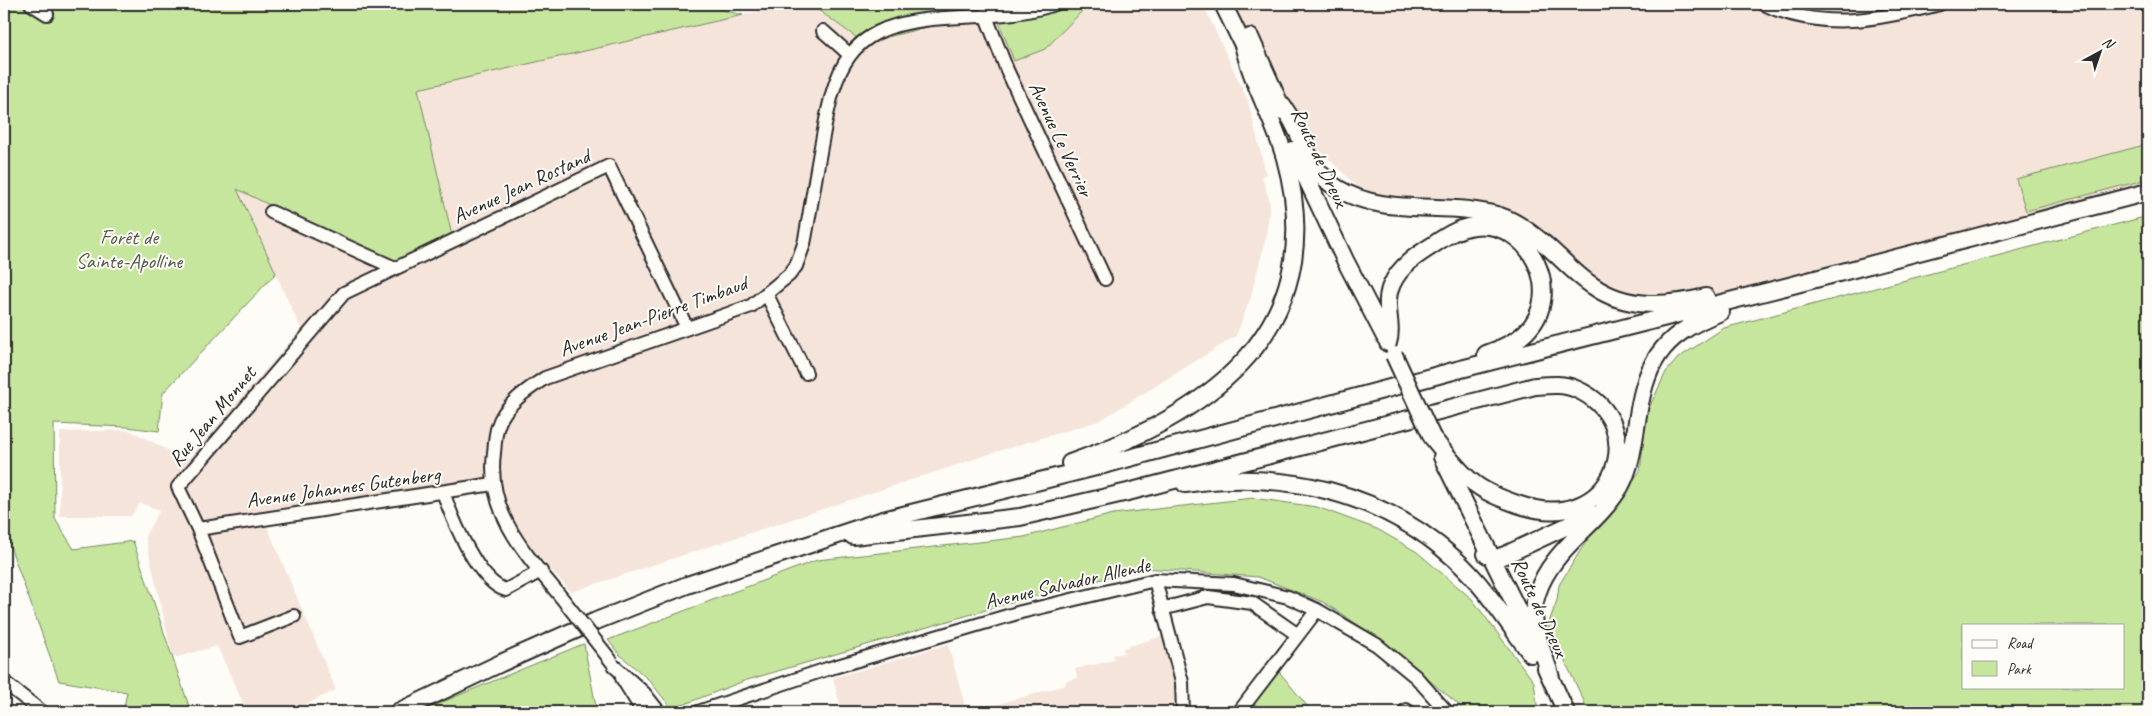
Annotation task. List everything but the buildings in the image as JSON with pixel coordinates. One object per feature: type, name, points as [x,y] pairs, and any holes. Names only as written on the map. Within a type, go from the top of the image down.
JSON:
[{"type":"main road","name":"Route de Dreux","points":[[1223,4],[1345,260],[1391,349],[1432,438],[1566,712]]},
{"type":"main road","name":"Route de Dreux","points":[[1234,4],[1352,258],[1380,327]]},
{"type":"main road","points":[[1019,485],[1028,475],[1117,447],[1187,410],[1217,389],[1243,364],[1268,328],[1287,288],[1296,225],[1285,158],[1247,64],[1243,44]]},
{"type":"main road","points":[[1279,102],[1288,112],[1313,165],[1328,182],[1349,196],[1376,203],[1472,211],[1500,216],[1525,228],[1593,286],[1621,300],[1635,304],[1661,305],[1701,298],[1818,271],[1840,271]]},
{"type":"main road","points":[[398,712],[501,663],[687,585],[883,520],[1096,467],[1457,370],[2148,192]]},
{"type":"main road","points":[[1391,349],[1388,305],[1391,284],[1415,256],[1453,232],[1475,226],[1494,228],[1515,236],[1532,252],[1540,270],[1543,294],[1538,314],[1527,332],[1512,343],[1463,361],[1457,370]]},
{"type":"main road","points":[[1551,678],[1536,629],[1534,612],[1536,595],[1553,562],[1602,510],[1619,488],[1626,474],[1639,404],[1649,370],[1664,346],[1692,324],[1785,287]]},
{"type":"main road","points":[[838,535],[862,536],[1020,517],[1128,492],[1535,386],[1558,385],[1575,389],[1592,398],[1604,410],[1614,427],[1617,446],[1616,461],[1611,477],[1591,500],[1580,507],[1549,512],[1528,508],[1488,493],[1470,480],[1432,438]]},
{"type":"main road","points":[[1128,492],[1240,479],[1280,480],[1344,494],[1403,521],[1454,559],[1501,612],[1531,654]]},
{"type":"main road","points":[[1488,554],[1602,510]]},
{"type":"main road","name":"Route de Dreux","points":[[1488,554],[1531,654],[1559,712]]},
{"type":"street","points":[[31,4],[46,14]]},
{"type":"street","name":"Avenue Jean-Pierre Timbaud","points":[[643,712],[613,664],[514,536],[504,520],[493,484],[492,469],[497,427],[506,411],[529,388],[554,373],[751,306],[789,276],[796,266],[804,244],[831,92],[838,74],[850,55],[862,44],[890,28],[922,20],[1034,9],[1055,4]]},
{"type":"street","points":[[1764,4],[1803,17],[1832,22],[1887,18],[1940,4]]},
{"type":"street","name":"Avenue Le Verrier","points":[[985,14],[1007,70],[1105,278]]},
{"type":"street","points":[[823,31],[850,55]]},
{"type":"street","name":"Avenue Jean Rostand","points":[[395,268],[609,166],[687,328]]},
{"type":"street","points":[[271,212],[395,268]]},
{"type":"street","name":"Rue Jean Monnet","points":[[294,616],[240,637],[198,529],[178,487],[344,293],[395,268]]},
{"type":"street","points":[[767,295],[806,373]]},
{"type":"street","name":"Avenue Johannes Gutenberg","points":[[198,529],[493,484]]},
{"type":"street","points":[[443,492],[467,546],[483,571],[498,588],[506,590],[541,571]]},
{"type":"street","points":[[1155,580],[1182,682],[1183,712]]},
{"type":"street","name":"Avenue Salvador Allende","points":[[698,712],[827,669],[1022,612],[1155,580],[1234,584],[1288,597],[1317,610],[1377,645],[1416,677],[1447,712]]},
{"type":"street","points":[[1162,609],[1208,597],[1252,603],[1298,635]]},
{"type":"street","points":[[1239,712],[1317,610]]},
{"type":"street","name":"Avenue Jean-Pierre Timbaud","points":[[613,664],[644,693],[659,712]]},
{"type":"street","points":[[4,682],[42,712]]},
{"type":"street","points":[[1405,712],[1406,710],[1409,712]]},
{"type":"shaded area","points":[[791,4],[810,4],[864,43],[983,13],[995,12],[1000,29],[1080,4],[1203,4],[1248,101],[1266,174],[1262,176],[1270,203],[1266,238],[1250,299],[1236,336],[1099,421],[1002,450],[571,592],[497,510],[488,486],[264,519],[336,690],[290,712],[247,712],[217,646],[173,658],[145,536],[160,510],[140,503],[131,516],[60,516],[60,432],[129,430],[187,460],[301,329],[237,188],[395,267],[453,240],[418,89]]},
{"type":"shaded area","points":[[1229,4],[2148,4],[2148,200],[1664,327],[1602,304],[1551,258],[1497,221],[1377,206],[1300,131]]},
{"type":"shaded area","points":[[1169,634],[1183,712],[842,712],[833,678],[948,644],[966,710],[991,706],[1066,685],[1065,681],[1077,678],[1075,669],[1114,660],[1113,655],[1124,653],[1123,648]]},
{"type":"green space","name":"Forêt de Sainte-Apolline","points":[[4,4],[699,4],[743,15],[418,89],[453,240],[395,267],[237,189],[276,273],[163,393],[159,431],[127,427],[54,424],[55,519],[74,549],[133,541],[191,712],[123,712],[127,692],[59,681],[4,530]]},
{"type":"green space","points":[[810,4],[1089,4],[1045,49],[1014,61],[995,12],[983,13],[864,43]]},
{"type":"green space","points":[[2148,144],[2148,179],[2026,211],[2016,179]]},
{"type":"green space","points":[[2148,216],[2148,712],[1589,712],[1548,625],[1557,600],[1559,585],[1590,535],[1640,471],[1647,412],[1666,372],[1678,358],[1724,328]]},
{"type":"green space","points":[[1253,498],[1317,507],[1377,529],[1417,552],[1472,599],[1534,682],[1538,712],[1463,712],[1458,704],[1378,638],[1323,602],[1258,577],[1145,568],[1013,602],[744,681],[672,709],[649,680],[619,654],[608,640],[817,560],[1024,537],[1113,514]]},
{"type":"green space","points":[[583,644],[597,712],[418,712]]},
{"type":"green space","points":[[1276,668],[1312,712],[1245,712]]}]
